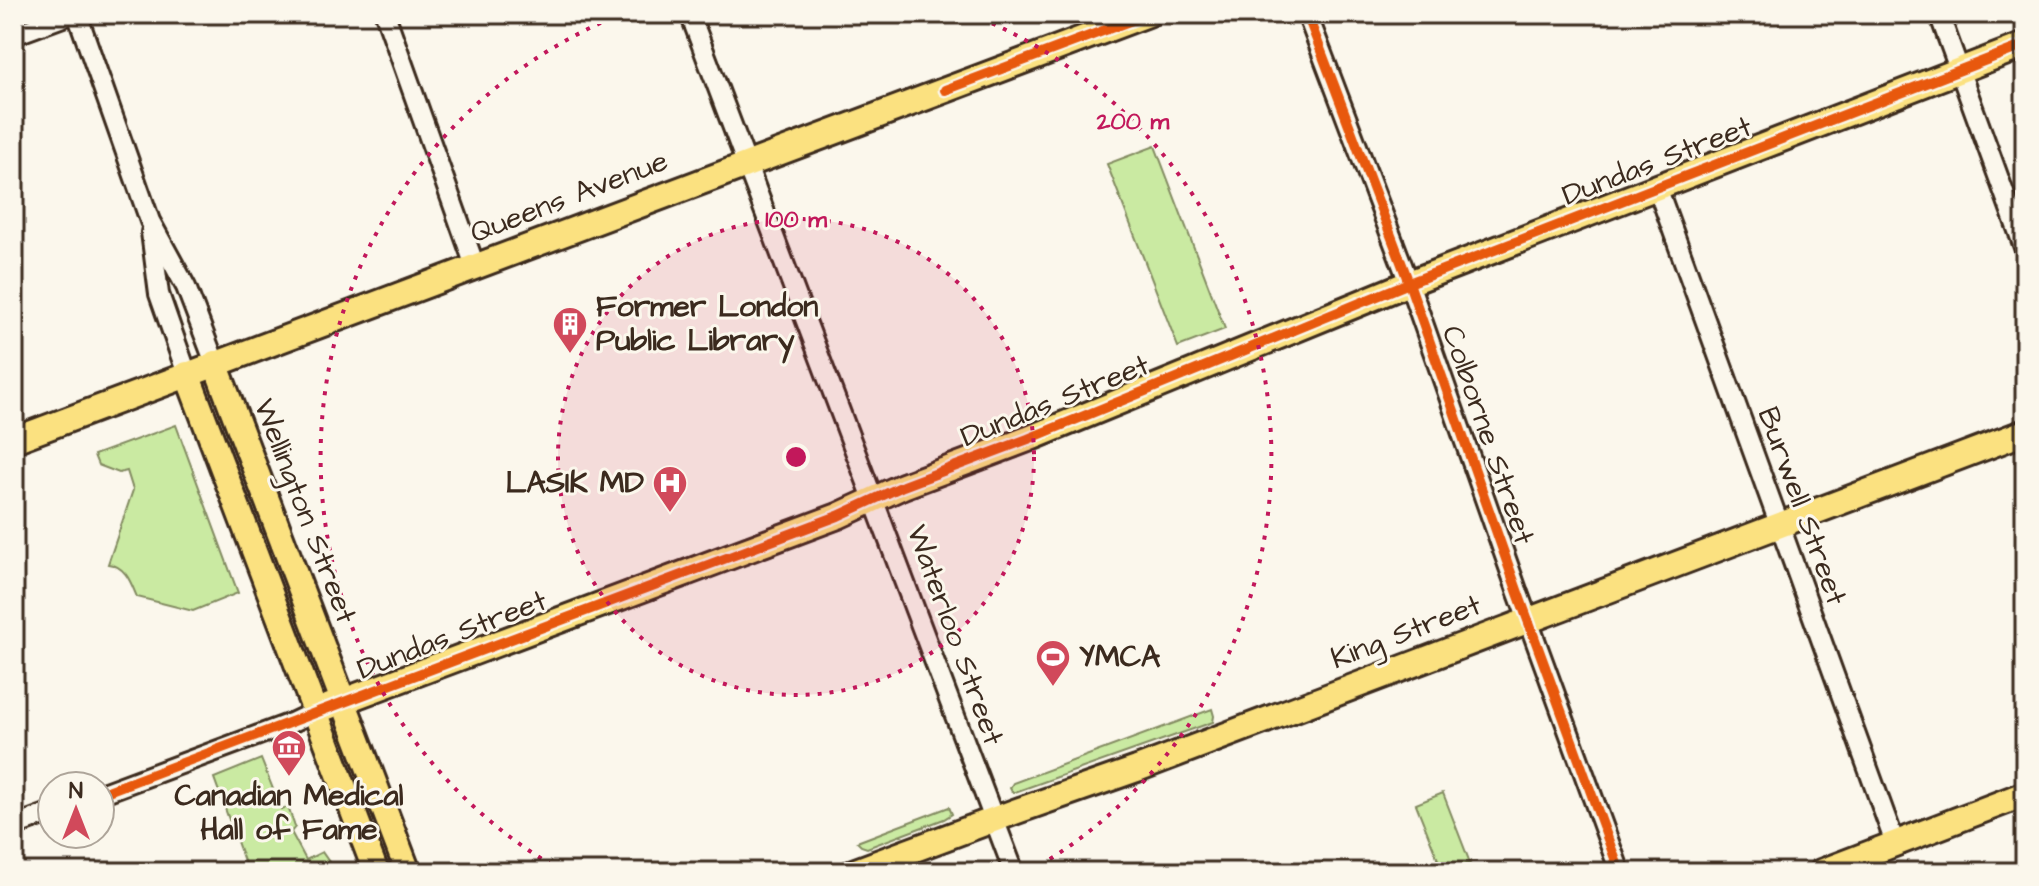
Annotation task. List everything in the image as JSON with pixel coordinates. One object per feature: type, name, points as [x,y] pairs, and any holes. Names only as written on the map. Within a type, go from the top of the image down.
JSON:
[{"type":"main road","name":"Queens Avenue","points":[[14,440],[1148,14]]},
{"type":"main road","name":"Dundas Street","points":[[314,712],[838,516],[1409,283],[2025,45]]},
{"type":"main road","name":"Wellington Street","points":[[215,363],[408,872]]},
{"type":"main road","name":"Wellington Street","points":[[187,374],[376,872]]},
{"type":"main road","name":"King Street","points":[[853,872],[1162,760],[2025,432]]},
{"type":"main road","points":[[1821,872],[2025,794]]},
{"type":"street","points":[[14,35],[74,14]]},
{"type":"street","name":"Wellington Street","points":[[74,14],[150,221],[186,287],[215,363]]},
{"type":"street","points":[[385,14],[475,266]]},
{"type":"street","name":"Waterloo Street","points":[[690,14],[1014,872]]},
{"type":"street","name":"Colborne Street","points":[[1307,14],[1409,283],[1620,872]]},
{"type":"street","points":[[1939,14],[2025,250]]},
{"type":"street","name":"Burwell Street","points":[[1657,187],[1895,843]]},
{"type":"street","name":"Wellington Street","points":[[150,221],[159,294],[187,374]]},
{"type":"street","name":"Dundas Street","points":[[116,788],[314,712]]},
{"type":"street","points":[[14,826],[36,818]]},
{"type":"green space","points":[[1155,146],[1225,329],[1178,347],[1107,164]]},
{"type":"green space","points":[[176,425],[238,593],[193,611],[137,597],[124,572],[108,564],[133,490],[127,471],[119,473],[98,465],[94,455]]},
{"type":"green space","points":[[1212,709],[1213,722],[1015,792],[1010,788],[1013,783]]},
{"type":"green space","points":[[261,759],[281,809],[288,807],[295,827],[291,832],[306,860],[322,852],[336,872],[248,872],[214,778]]},
{"type":"green space","points":[[1443,793],[1470,863],[1445,872],[1416,804]]},
{"type":"green space","points":[[949,807],[952,814],[944,819],[867,848],[857,842]]},
{"type":"cycle path","points":[[945,90],[1148,14]]},
{"type":"cycle path","points":[[1307,14],[1409,283],[1620,872]]},
{"type":"cycle path","points":[[116,788],[838,516],[903,486],[1028,439],[1409,283],[2025,45]]},
{"type":"place","name":"Former London Public Library","points":[[570,355]]},
{"type":"place","name":"LASIK MD","points":[[670,514]]},
{"type":"place","name":"YMCA","points":[[1053,688]]},
{"type":"place","name":"Canadian Medical Hall of Fame","points":[[289,778]]}]
